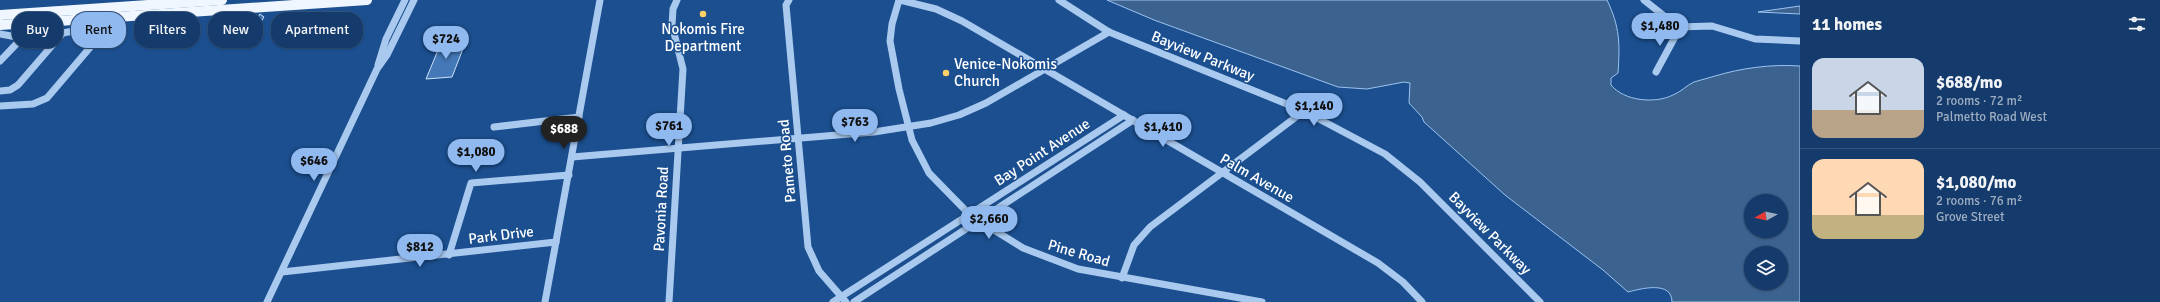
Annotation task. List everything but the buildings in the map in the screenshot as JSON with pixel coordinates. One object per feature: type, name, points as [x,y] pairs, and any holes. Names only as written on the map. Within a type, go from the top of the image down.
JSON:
[{"type":"main road","points":[[0,15],[224,0]]},
{"type":"main road","points":[[125,12],[211,5],[224,0]]},
{"type":"main road","points":[[126,16],[367,0]]},
{"type":"main road","points":[[0,19],[65,14],[105,8]]},
{"type":"main road","points":[[0,25],[71,20]]},
{"type":"street","points":[[267,302],[377,69],[386,39],[405,0]]},
{"type":"street","points":[[377,69],[387,55],[414,0]]},
{"type":"street","points":[[545,302],[600,0]]},
{"type":"street","name":"Pavonia Road","points":[[669,302],[683,62],[670,19],[677,0]]},
{"type":"street","name":"Palm Avenue","points":[[900,0],[927,6],[952,16],[1046,69],[1389,270],[1422,302]]},
{"type":"street","name":"Pine Road","points":[[900,0],[889,36],[892,59],[908,128],[915,150],[929,172],[970,216],[1023,248],[1051,261],[1078,269],[1262,302]]},
{"type":"street","name":"Bayview Parkway","points":[[1059,0],[1109,32],[1304,111],[1361,140],[1400,164],[1420,182],[1540,302]]},
{"type":"street","points":[[1644,0],[1658,13],[1678,27],[1712,26],[1755,39],[1800,41]]},
{"type":"street","name":"Pameto Road","points":[[787,2],[808,247],[819,271],[843,300]]},
{"type":"street","points":[[1656,72],[1676,36],[1678,27]]},
{"type":"street","points":[[572,157],[908,128],[932,124],[967,112],[1046,69],[1109,32]]},
{"type":"street","points":[[0,34],[12,36]]},
{"type":"street","points":[[0,62],[13,48]]},
{"type":"street","points":[[0,91],[10,90],[18,85],[50,48]]},
{"type":"street","points":[[0,106],[29,105],[43,101],[90,48]]},
{"type":"street","points":[[1122,278],[1134,245],[1144,232],[1304,111]]},
{"type":"street","name":"Bay Point Avenue","points":[[833,302],[843,300],[1124,115]]},
{"type":"street","points":[[494,127],[579,118]]},
{"type":"street","name":"Bay Point Avenue","points":[[854,302],[1133,120]]},
{"type":"street","points":[[449,255],[471,183],[569,176]]},
{"type":"street","name":"Park Drive","points":[[282,272],[449,255],[556,242]]},
{"type":"water","points":[[1107,0],[1607,0],[1617,27],[1619,44],[1618,73],[1611,78],[1611,85],[1624,95],[1632,98],[1649,100],[1666,98],[1676,94],[1694,82],[1725,73],[1767,66],[1800,66],[1800,302],[1672,302],[1671,295],[1661,288],[1647,288],[1628,292],[1603,270],[1505,195],[1424,122],[1422,117],[1409,103],[1410,83],[1404,82],[1367,89],[1338,87],[1154,20]]},
{"type":"water","points":[[1800,6],[1800,14],[1758,12]]},
{"type":"place","name":"Nokomis Fire Department","points":[[703,14]]},
{"type":"place","name":"Venice-Nokomis Church","points":[[946,73]]}]
